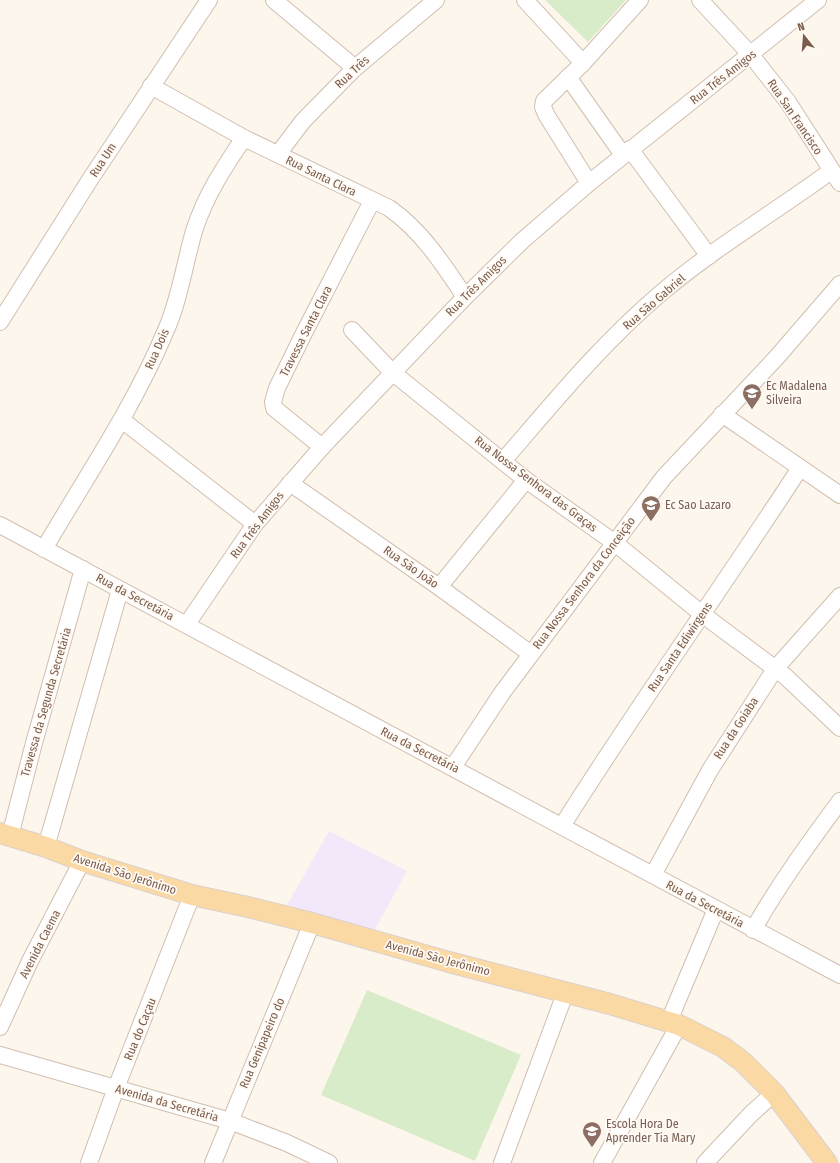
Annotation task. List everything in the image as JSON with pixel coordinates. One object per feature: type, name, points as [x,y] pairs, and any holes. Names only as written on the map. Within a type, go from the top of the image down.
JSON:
[{"type":"main road","name":"Avenida São Jerônimo","points":[[5,834],[46,847],[82,861],[192,895],[248,906],[449,962],[566,992],[674,1023],[723,1048],[743,1062],[774,1093],[826,1163]]},
{"type":"street","name":"Rua Um","points":[[0,322],[151,86],[209,0]]},
{"type":"street","points":[[274,0],[355,68]]},
{"type":"street","name":"Rua Três","points":[[278,154],[303,121],[355,68],[436,0]]},
{"type":"street","points":[[525,0],[583,63]]},
{"type":"street","points":[[589,183],[547,116],[543,107],[544,101],[583,63],[640,0]]},
{"type":"street","name":"Rua San Francisco","points":[[700,0],[751,55],[788,102],[836,177]]},
{"type":"street","name":"Rua Três Amigos","points":[[187,624],[255,524],[322,447],[465,296],[522,241],[589,183],[818,0]]},
{"type":"street","points":[[568,77],[709,256]]},
{"type":"street","name":"Rua Santa Clara","points":[[151,86],[244,138],[389,208],[406,219],[440,259],[465,296]]},
{"type":"street","name":"Rua Dois","points":[[44,549],[122,420],[144,379],[167,328],[195,228],[210,190],[244,138]]},
{"type":"street","name":"Rua São Gabriel","points":[[502,461],[608,342],[661,294],[709,256],[836,177]]},
{"type":"street","name":"Travessa Santa Clara","points":[[322,447],[274,408],[273,402],[277,388],[304,333],[372,201]]},
{"type":"street","name":"Rua Nossa Senhora da Conceição","points":[[453,767],[502,693],[664,477],[777,357],[840,284]]},
{"type":"street","name":"Rua Nossa Senhora das Graças","points":[[352,330],[392,372],[526,480],[615,543],[702,614],[775,669],[840,728]]},
{"type":"street","points":[[722,414],[840,495]]},
{"type":"street","points":[[122,420],[255,524]]},
{"type":"street","name":"Rua Santa Ediwirgens","points":[[562,826],[800,468]]},
{"type":"street","points":[[439,587],[526,480]]},
{"type":"street","name":"Rua São João","points":[[290,483],[439,587],[531,654]]},
{"type":"street","name":"Rua da Secretária","points":[[0,525],[120,590],[187,624],[245,658],[453,767],[753,930],[840,975]]},
{"type":"street","name":"Travessa da Segunda Secretária","points":[[5,834],[34,743],[83,569]]},
{"type":"street","points":[[46,847],[120,590]]},
{"type":"street","name":"Rua da Goiaba","points":[[653,875],[710,770],[775,669],[840,596]]},
{"type":"street","points":[[753,930],[793,865],[840,801]]},
{"type":"street","name":"Avenida Caema","points":[[0,1027],[30,961],[82,861]]},
{"type":"street","name":"Rua do Caçau","points":[[88,1163],[192,895]]},
{"type":"street","points":[[602,1163],[674,1023],[716,909]]},
{"type":"street","name":"Rua Genipapeiro do","points":[[213,1163],[312,923]]},
{"type":"street","points":[[502,1163],[566,992]]},
{"type":"street","name":"Avenida da Secretária","points":[[0,1055],[230,1121],[287,1143],[329,1163]]},
{"type":"street","points":[[705,1163],[751,1114],[774,1093]]},
{"type":"shaded area","points":[[329,831],[407,871],[374,931],[287,905]]},
{"type":"green space","points":[[545,0],[626,0],[588,42]]},
{"type":"green space","points":[[367,990],[521,1055],[475,1161],[321,1095]]},
{"type":"place","name":"Ec Madalena Silveira","points":[[752,410]]},
{"type":"place","name":"Ec Sao Lazaro","points":[[651,522]]},
{"type":"place","name":"Escola Hora De Aprender Tia Mary","points":[[592,1148]]}]
